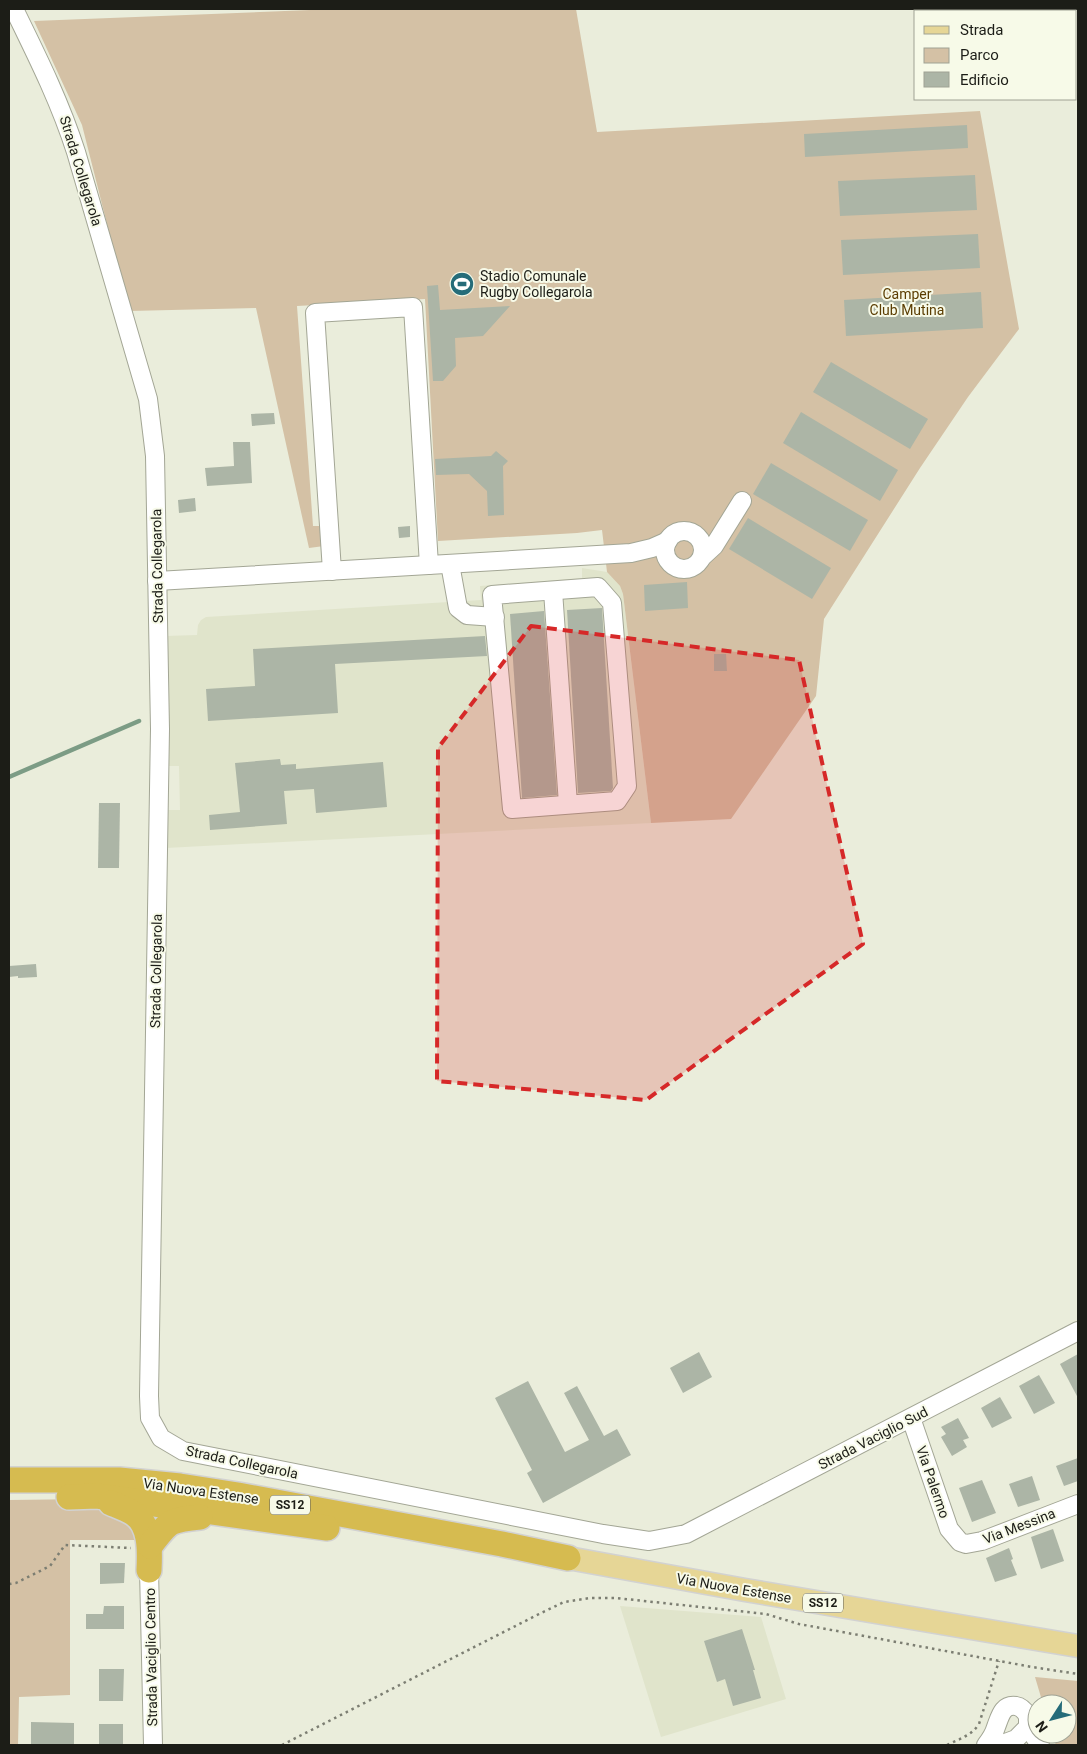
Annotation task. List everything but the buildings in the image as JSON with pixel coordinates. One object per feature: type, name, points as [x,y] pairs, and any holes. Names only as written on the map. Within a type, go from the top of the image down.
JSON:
[{"type":"highway","name":"Via Nuova Estense","points":[[9,1480],[119,1480],[180,1486],[238,1495],[568,1558]]},
{"type":"highway","name":"Via Nuova Estense","points":[[9,1497],[97,1496],[347,1531],[568,1558]]},
{"type":"highway","points":[[97,1496],[135,1514],[145,1527],[144,1555]]},
{"type":"highway","points":[[144,1555],[161,1532],[173,1520],[227,1514]]},
{"type":"main road","name":"Via Nuova Estense","points":[[568,1558],[1078,1646]]},
{"type":"street","name":"Strada Collegarola","points":[[14,9],[65,119],[87,188],[148,398],[156,456],[160,729],[150,1418],[161,1438],[183,1451],[603,1534],[649,1541],[665,1539]]},
{"type":"street","points":[[332,571],[316,313],[393,308],[413,307],[429,565]]},
{"type":"street","points":[[702,557],[714,546],[742,501]]},
{"type":"street","points":[[158,581],[632,553],[652,548],[668,541],[675,534],[687,531],[697,536],[702,544],[703,553],[700,562],[693,568],[683,570],[632,553]]},
{"type":"street","points":[[668,541],[665,550],[668,560],[674,566]]},
{"type":"street","points":[[450,564],[458,608],[466,615],[495,617]]},
{"type":"street","points":[[598,587],[612,603],[627,786],[616,801],[512,809],[492,595],[553,590],[598,587]]},
{"type":"street","points":[[553,590],[568,804]]},
{"type":"street","name":"Strada Vaciglio Sud","points":[[665,1539],[686,1534],[1078,1331]]},
{"type":"street","name":"Via Palermo","points":[[911,1418],[949,1529],[960,1542]]},
{"type":"street","name":"Via Messina","points":[[960,1542],[966,1544],[982,1541],[1078,1504]]},
{"type":"street","name":"Strada Vaciglio Centro","points":[[144,1555],[153,1745]]},
{"type":"street","points":[[986,1745],[996,1728],[999,1716],[1003,1710],[1015,1706],[1025,1711],[1027,1716]]},
{"type":"street","points":[[1000,1745],[1016,1739],[1027,1728]]},
{"type":"path","points":[[9,1584],[16,1583],[50,1566],[65,1545],[144,1555]]},
{"type":"path","points":[[282,1745],[564,1602],[590,1598],[616,1598],[766,1614],[799,1624],[1078,1674]]},
{"type":"path","points":[[947,1745],[968,1735],[979,1724],[999,1661]]},
{"type":"highlighted area","points":[[531,626],[799,660],[863,944],[646,1100],[437,1081],[438,748]]},
{"type":"shaded area","points":[[582,568],[607,572],[620,586],[623,594],[651,823],[166,848],[165,810],[180,810],[179,766],[169,766],[165,636],[197,635],[198,625],[206,617],[481,600],[480,586],[582,578]]},
{"type":"shaded area","points":[[620,1606],[761,1617],[786,1699],[661,1737]]},
{"type":"green space","name":"Stadio Comunale Rugby Collegarola","points":[[335,9],[576,9],[597,132],[980,111],[1019,329],[968,397],[920,468],[824,619],[816,696],[731,819],[651,823],[623,594],[620,586],[607,572],[602,530],[438,541],[425,299],[297,306],[313,526],[324,526],[324,546],[309,548],[256,308],[129,311],[82,125],[34,21]]},
{"type":"green space","points":[[89,1499],[126,1513],[137,1540],[70,1540],[70,1695],[19,1697],[18,1745],[9,1745],[9,1500]]},
{"type":"green space","points":[[1035,1677],[1078,1681],[1078,1745],[1056,1744],[1077,1744],[1077,1694],[1040,1694]]},
{"type":"waterway","points":[[9,777],[139,721]]},
{"type":"place","name":"Stadio Comunale Rugby Collegarola","points":[[462,284]]},
{"type":"park label","name":"Camper Club Mutina","points":[[907,302]]}]
